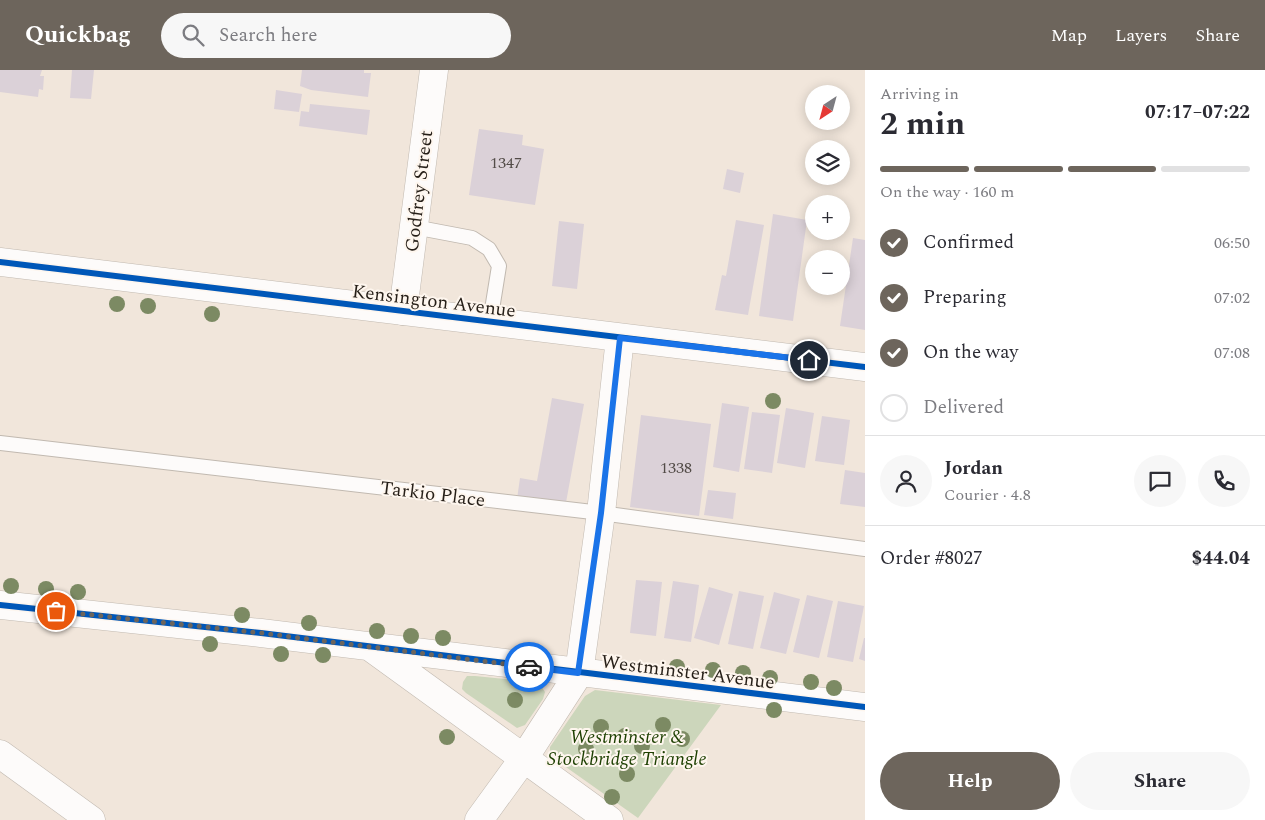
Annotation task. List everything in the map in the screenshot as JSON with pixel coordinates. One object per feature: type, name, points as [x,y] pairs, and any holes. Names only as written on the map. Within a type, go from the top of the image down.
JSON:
[{"type":"street","name":"Godfrey Street","points":[[403,311],[434,70]]},
{"type":"street","name":"Kensington Avenue","points":[[0,262],[865,367]]},
{"type":"street","points":[[479,820],[524,758],[578,673],[601,513],[620,338]]},
{"type":"street","name":"Westminster Avenue","points":[[0,605],[261,633],[865,707]]},
{"type":"street","points":[[370,647],[609,820]]},
{"type":"street","points":[[0,754],[91,820]]},
{"type":"lane","points":[[414,227],[472,238],[489,249],[499,266],[490,322]]},
{"type":"lane","name":"Tarkio Place","points":[[0,443],[601,513],[865,549]]},
{"type":"green space","name":"Westminster & Stockbridge Triangle","points":[[467,676],[533,682],[541,686],[545,692],[543,699],[525,725],[517,728],[462,689],[463,682]]},
{"type":"green space","name":"Westminster & Stockbridge Triangle","points":[[595,690],[721,705],[638,818],[556,760],[550,752],[550,747],[585,696]]},
{"type":"building","points":[[0,70],[42,70],[40,76],[44,76],[43,90],[39,89],[38,97],[0,92]]},
{"type":"building","points":[[72,70],[94,70],[91,99],[70,98]]},
{"type":"building","points":[[302,70],[364,70],[364,73],[371,73],[368,97],[311,90],[300,86]]},
{"type":"building","points":[[276,90],[302,94],[299,112],[274,109]]},
{"type":"building","points":[[310,104],[370,110],[367,135],[299,126],[301,111],[309,112]]},
{"type":"building","points":[[479,129],[523,135],[522,145],[544,149],[535,205],[469,195]]},
{"type":"building","points":[[727,169],[744,173],[740,193],[723,189]]},
{"type":"building","points":[[773,214],[805,220],[805,234],[793,321],[759,316]]},
{"type":"building","points":[[736,220],[764,225],[748,315],[715,310],[722,275],[726,276]]},
{"type":"building","points":[[559,221],[584,224],[577,289],[552,286]]},
{"type":"building","points":[[853,238],[865,240],[865,330],[840,326],[845,295],[850,295],[850,258]]},
{"type":"building","points":[[552,398],[584,404],[565,508],[517,499],[520,478],[537,481]]},
{"type":"building","points":[[722,403],[749,407],[739,472],[713,467]]},
{"type":"building","points":[[786,408],[814,413],[805,468],[777,463]]},
{"type":"building","points":[[752,412],[780,415],[772,473],[744,469]]},
{"type":"building","points":[[641,415],[711,424],[699,516],[630,507]]},
{"type":"building","points":[[822,416],[850,420],[844,465],[815,461]]},
{"type":"building","points":[[845,470],[865,473],[865,507],[840,504]]},
{"type":"building","points":[[708,490],[736,493],[733,519],[704,515]]},
{"type":"building","points":[[636,580],[662,582],[656,636],[630,633]]},
{"type":"building","points":[[673,581],[699,585],[691,642],[664,638]]},
{"type":"building","points":[[709,587],[733,594],[719,645],[694,638]]},
{"type":"building","points":[[739,591],[764,596],[753,649],[728,644]]},
{"type":"building","points":[[774,592],[800,599],[786,654],[760,648]]},
{"type":"building","points":[[807,595],[833,601],[819,658],[793,652]]},
{"type":"building","points":[[838,601],[864,606],[853,662],[827,657]]},
{"type":"building","points":[[865,638],[865,661],[859,659]]},
{"type":"cycle path","points":[[0,262],[865,367]]},
{"type":"cycle path","points":[[0,605],[261,633],[865,707]]},
{"type":"way so far","points":[[56,611],[261,633],[529,667]]},
{"type":"route","points":[[529,667],[578,673],[601,513],[620,338],[809,360]]}]
